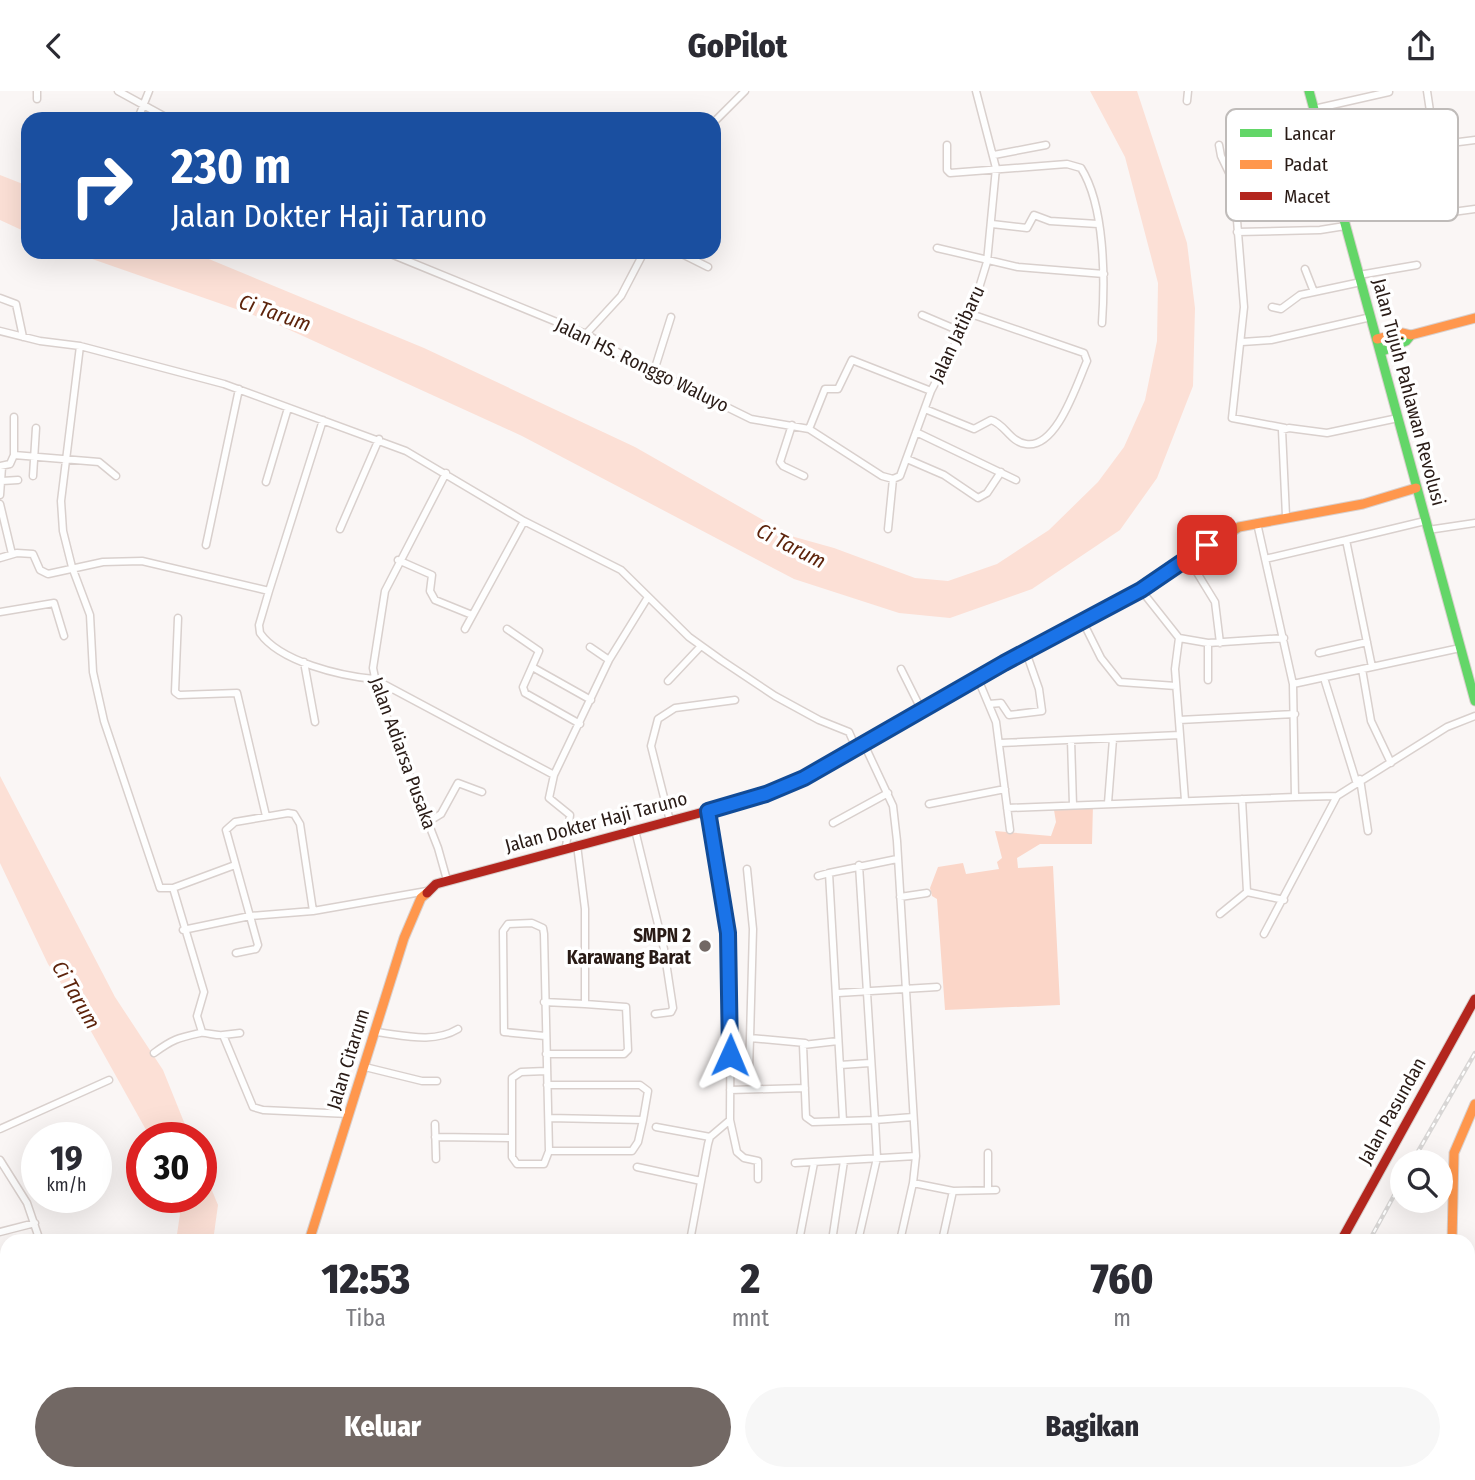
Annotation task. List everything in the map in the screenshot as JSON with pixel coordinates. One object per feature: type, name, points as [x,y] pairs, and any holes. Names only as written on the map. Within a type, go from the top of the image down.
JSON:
[{"type":"street","points":[[118,91],[144,102],[159,112]]},
{"type":"street","points":[[140,112],[149,91]]},
{"type":"street","points":[[721,115],[745,91]]},
{"type":"street","name":"Jalan Jatibaru","points":[[888,529],[893,479],[900,476],[931,391],[971,314],[987,262],[996,168],[976,91]]},
{"type":"street","points":[[1187,101],[1188,91]]},
{"type":"street","name":"Jalan Tujuh Pahlawan Revolusi","points":[[1309,91],[1314,109]]},
{"type":"street","points":[[1427,91],[1430,109]]},
{"type":"street","points":[[1314,109],[1389,92]]},
{"type":"street","points":[[947,145],[948,172],[1076,165],[1084,173],[1098,224],[1104,274],[1102,323]]},
{"type":"street","points":[[994,155],[1045,145]]},
{"type":"street","points":[[1219,145],[1226,166]]},
{"type":"street","points":[[992,224],[1027,228],[1034,215],[1050,221],[1098,224]]},
{"type":"street","points":[[1236,221],[1244,307],[1233,418],[1236,421],[1263,421],[1285,428],[1327,433],[1398,418]]},
{"type":"street","name":"Jalan Tujuh Pahlawan Revolusi","points":[[1345,221],[1460,648],[1472,674],[1475,701]]},
{"type":"street","points":[[1237,232],[1320,230],[1346,226]]},
{"type":"street","points":[[937,248],[987,262],[1104,274]]},
{"type":"street","name":"Jalan HS. Ronggo Waluyo","points":[[403,259],[586,334],[751,419],[808,429],[883,476],[893,479]]},
{"type":"street","points":[[586,334],[621,296],[640,259]]},
{"type":"street","points":[[692,259],[708,267]]},
{"type":"street","points":[[1272,307],[1281,309],[1296,296],[1417,265]]},
{"type":"street","points":[[1305,269],[1314,292]]},
{"type":"street","points":[[0,298],[16,304],[23,337]]},
{"type":"street","points":[[925,409],[974,429],[991,420],[1011,437],[1027,445],[1036,444],[1052,433],[1064,413],[1087,361],[1084,353],[971,314]]},
{"type":"street","points":[[922,315],[962,332]]},
{"type":"street","points":[[654,371],[671,317]]},
{"type":"street","points":[[1242,342],[1282,337],[1371,317]]},
{"type":"street","points":[[1377,339],[1403,333],[1411,335],[1475,318]]},
{"type":"street","points":[[0,331],[80,346],[239,389],[379,439],[446,473],[524,521],[621,570],[701,646],[760,688],[819,720],[849,732],[888,793],[893,806],[916,1156],[902,1234]]},
{"type":"street","points":[[1380,352],[1406,341],[1411,335]]},
{"type":"street","points":[[80,346],[61,512],[72,567],[90,615],[93,671],[118,768],[160,888],[173,888],[235,865]]},
{"type":"street","points":[[808,429],[825,389],[838,389],[852,360],[931,391]]},
{"type":"street","points":[[206,545],[239,389]]},
{"type":"street","points":[[266,482],[288,408]]},
{"type":"street","points":[[0,495],[1,466],[10,464],[13,455],[14,417]]},
{"type":"street","points":[[323,420],[269,591],[259,625],[260,633],[304,662],[331,673],[374,679],[554,775]]},
{"type":"street","points":[[792,425],[780,462],[804,477]]},
{"type":"street","points":[[33,476],[36,428]]},
{"type":"street","points":[[1285,428],[1281,433],[1281,453],[1286,516]]},
{"type":"street","points":[[916,432],[1016,479]]},
{"type":"street","points":[[340,529],[379,439]]},
{"type":"street","points":[[13,455],[33,454],[99,462],[116,476]]},
{"type":"street","points":[[907,459],[944,475],[978,498],[987,493],[1001,472]]},
{"type":"street","name":"Jalan Adiarsa Pusaka","points":[[446,473],[398,560],[383,601],[374,650],[374,679],[447,880]]},
{"type":"street","points":[[2,481],[18,480]]},
{"type":"street","name":"Jalan Dokter Haji Taruno","points":[[427,891],[447,880],[708,811],[791,785],[978,678],[1141,590],[1222,535],[1257,523],[1363,504],[1416,488]]},
{"type":"street","points":[[0,504],[12,554]]},
{"type":"street","points":[[465,629],[524,521]]},
{"type":"street","points":[[1257,523],[1293,684],[1296,797]]},
{"type":"street","points":[[1265,559],[1427,525],[1475,523]]},
{"type":"street","points":[[1346,540],[1372,667]]},
{"type":"street","points":[[0,558],[12,554],[33,554],[43,573],[122,560],[142,561],[269,591]]},
{"type":"street","points":[[1188,558],[1215,602],[1220,643]]},
{"type":"street","points":[[398,560],[432,575],[430,591],[435,600],[472,615]]},
{"type":"street","points":[[1141,590],[1179,638],[1220,643],[1284,638]]},
{"type":"street","points":[[566,847],[569,815],[549,796],[554,775],[609,660],[648,597]]},
{"type":"street","points":[[0,612],[54,603],[64,636]]},
{"type":"street","points":[[178,618],[175,692],[179,695],[237,693],[266,816]]},
{"type":"street","points":[[1083,622],[1101,658],[1120,682],[1176,686]]},
{"type":"street","points":[[507,629],[539,651],[534,668],[523,687],[525,693],[580,724]]},
{"type":"street","points":[[1179,638],[1175,669],[1185,800]]},
{"type":"street","points":[[1319,653],[1367,642]]},
{"type":"street","points":[[1208,643],[1208,680]]},
{"type":"street","points":[[668,681],[701,646]]},
{"type":"street","points":[[590,647],[609,660]]},
{"type":"street","points":[[1293,684],[1460,648]]},
{"type":"street","points":[[989,705],[1001,703],[1009,715],[1042,711],[1039,688],[1026,652]]},
{"type":"street","points":[[304,662],[315,722]]},
{"type":"street","points":[[534,668],[591,700]]},
{"type":"street","points":[[901,669],[922,711]]},
{"type":"street","points":[[1362,669],[1371,721],[1391,763]]},
{"type":"street","points":[[978,678],[1000,743],[1010,830]]},
{"type":"street","points":[[1324,678],[1358,780],[1368,831]]},
{"type":"street","points":[[670,821],[652,746],[658,719],[675,708],[735,700]]},
{"type":"street","points":[[1179,720],[1295,714]]},
{"type":"street","points":[[1264,934],[1337,796],[1358,780],[1391,763],[1447,727],[1475,716]]},
{"type":"street","points":[[1000,743],[1180,736]]},
{"type":"street","points":[[1108,803],[1113,739]]},
{"type":"street","points":[[1071,740],[1073,805]]},
{"type":"street","points":[[428,822],[441,814],[458,783],[482,792]]},
{"type":"street","points":[[929,804],[1005,789]]},
{"type":"street","points":[[832,823],[888,793]]},
{"type":"street","points":[[1007,808],[1337,796]]},
{"type":"street","points":[[1242,799],[1247,892]]},
{"type":"street","points":[[708,811],[731,959],[730,1120],[737,1152],[744,1158],[758,1161],[758,1179]]},
{"type":"street","points":[[236,953],[256,949],[258,945],[226,830],[229,824],[266,816],[295,814],[300,824],[313,911]]},
{"type":"street","points":[[635,830],[664,949],[673,1008],[671,1012],[654,1014]]},
{"type":"street","points":[[577,845],[585,909],[585,1004]]},
{"type":"street","points":[[818,876],[859,865],[897,859]]},
{"type":"street","points":[[859,865],[877,1158],[860,1234]]},
{"type":"street","points":[[747,869],[753,929],[749,1069]]},
{"type":"street","points":[[829,873],[838,993],[843,1121]]},
{"type":"street","points":[[173,888],[183,930],[204,992],[197,1016],[202,1032]]},
{"type":"street","points":[[183,930],[250,916],[313,911],[427,891]]},
{"type":"street","name":"Jalan Citarum","points":[[311,1234],[404,938],[416,908],[427,891]]},
{"type":"street","points":[[1220,914],[1247,892],[1284,899]]},
{"type":"street","points":[[900,897],[927,893]]},
{"type":"street","points":[[545,1036],[508,1035],[503,1029],[503,931],[508,924],[532,923],[543,928],[549,1151],[544,1164],[517,1164],[512,1157],[512,1078],[521,1072],[546,1071]]},
{"type":"street","points":[[838,993],[937,987]]},
{"type":"street","name":"Jalan Pasundan","points":[[1345,1234],[1475,999]]},
{"type":"street","points":[[544,1003],[626,1007],[628,1050],[624,1054],[546,1054]]},
{"type":"street","points":[[375,1032],[427,1038],[448,1035],[458,1029]]},
{"type":"street","points":[[154,1053],[169,1040],[193,1037],[202,1032],[223,1035],[240,1033]]},
{"type":"street","points":[[223,1035],[253,1107],[263,1110],[349,1114]]},
{"type":"street","points":[[750,1038],[805,1043],[838,1041]]},
{"type":"street","points":[[805,1043],[808,1120],[914,1117]]},
{"type":"street","points":[[839,1065],[870,1063]]},
{"type":"street","points":[[365,1067],[422,1081],[437,1081]]},
{"type":"street","points":[[0,1129],[109,1080]]},
{"type":"street","points":[[547,1085],[645,1086],[648,1091],[638,1142],[632,1151],[549,1151]]},
{"type":"street","points":[[730,1090],[805,1088]]},
{"type":"street","points":[[1452,1234],[1454,1153],[1475,1104]]},
{"type":"street","points":[[549,1118],[643,1120]]},
{"type":"street","points":[[691,1234],[710,1137],[730,1120]]},
{"type":"street","points":[[435,1124],[436,1159]]},
{"type":"street","points":[[656,1127],[710,1137]]},
{"type":"street","points":[[435,1137],[511,1137]]},
{"type":"street","points":[[988,1153],[988,1190]]},
{"type":"street","points":[[796,1163],[916,1156]]},
{"type":"street","points":[[0,1160],[35,1223],[38,1234]]},
{"type":"street","points":[[833,1234],[844,1161]]},
{"type":"street","points":[[800,1234],[814,1163]]},
{"type":"street","points":[[637,1167],[701,1181]]},
{"type":"street","points":[[913,1183],[953,1191],[996,1191]]},
{"type":"street","points":[[944,1234],[953,1191]]},
{"type":"street","points":[[0,1232],[35,1223]]},
{"type":"shaded area","points":[[1093,804],[1092,844],[1040,844],[1017,858],[1018,868],[1053,866],[1060,1005],[945,1010],[937,899],[932,896],[930,888],[938,867],[963,863],[966,874],[999,869],[997,862],[1002,858],[995,831],[1051,836],[1056,822],[1054,810]]},
{"type":"water","name":"Ci Tarum","points":[[1090,91],[1137,91],[1187,243],[1195,308],[1193,386],[1157,478],[1120,530],[1032,589],[950,618],[899,613],[794,579],[522,436],[270,321],[92,259],[209,259],[424,348],[635,447],[791,536],[834,548],[915,578],[948,581],[997,564],[1049,530],[1098,482],[1124,447],[1145,400],[1157,341],[1158,283],[1125,157]]},
{"type":"water","points":[[0,175],[21,183],[21,230],[0,220]]},
{"type":"water","name":"Ci Tarum","points":[[0,776],[115,997],[163,1070],[184,1122],[142,1122],[78,1008],[48,964],[0,863]]},
{"type":"water","points":[[217,1213],[214,1234],[177,1234],[180,1214]]},
{"type":"railway","points":[[1419,1150],[1475,1053]]},
{"type":"railway","points":[[1373,1234],[1390,1203]]},
{"type":"traffic: fast","points":[[1309,91],[1314,109]]},
{"type":"traffic: fast","points":[[1344,221],[1475,701]]},
{"type":"traffic: fast","points":[[1380,352],[1406,341],[1411,335]]},
{"type":"traffic: fast","points":[[711,810],[791,785],[1016,660]]},
{"type":"traffic: slow","points":[[1377,339],[1403,333],[1411,335],[1475,318]]},
{"type":"traffic: slow","points":[[1016,660],[1141,590],[1239,527],[1363,504],[1416,488]]},
{"type":"traffic: slow","points":[[311,1234],[404,938],[421,898],[427,893]]},
{"type":"traffic: slow","points":[[1452,1234],[1454,1153],[1475,1104]]},
{"type":"traffic: jam","points":[[427,893],[436,884],[711,810]]},
{"type":"traffic: jam","points":[[1345,1234],[1475,999]]},
{"type":"place","name":"SMPN 2 Karawang Barat","points":[[705,946]]},
{"type":"route","points":[[730,1055],[731,959],[708,811],[791,785],[1004,663],[1141,590],[1207,545]]}]
